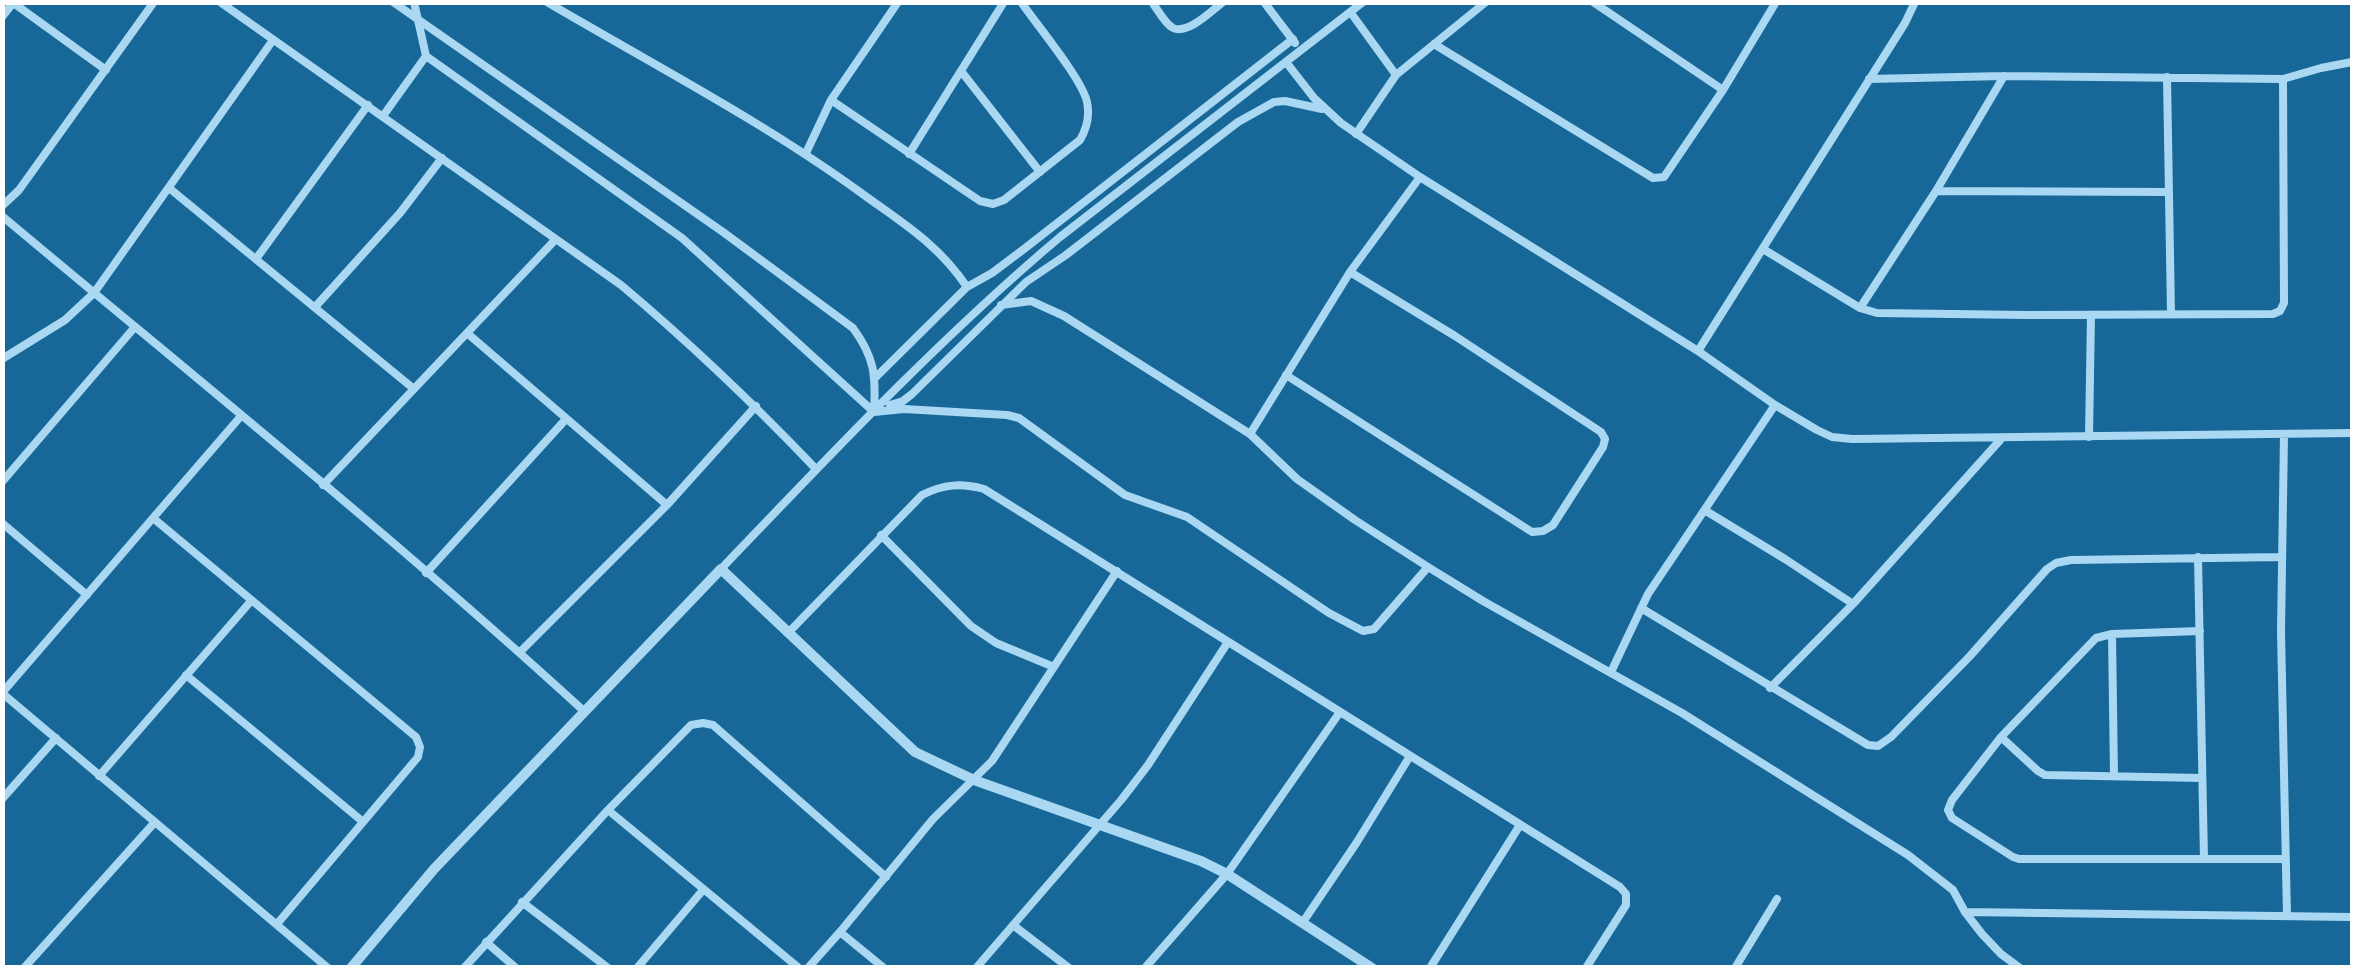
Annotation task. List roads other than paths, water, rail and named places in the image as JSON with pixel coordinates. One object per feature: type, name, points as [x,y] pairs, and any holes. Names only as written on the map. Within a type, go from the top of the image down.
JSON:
[{"type":"street","points":[[2,206],[19,190],[154,2]]},
{"type":"street","points":[[220,2],[621,286],[756,406],[816,470]]},
{"type":"street","points":[[392,2],[723,232],[853,328],[866,345],[876,377],[876,410]]},
{"type":"street","points":[[414,2],[426,56],[682,238],[876,410],[1019,418],[1126,495],[1187,517],[1329,613],[1363,631],[1374,629],[1428,566]]},
{"type":"street","points":[[547,2],[806,153],[931,243],[966,287]]},
{"type":"street","points":[[806,153],[831,100],[898,2]]},
{"type":"street","points":[[909,154],[1004,2]]},
{"type":"street","points":[[831,100],[986,204],[1004,200],[1080,140],[1089,116],[1083,89],[1022,2]]},
{"type":"street","points":[[1152,2],[1170,26],[1178,29],[1188,28],[1222,2]]},
{"type":"street","points":[[1264,2],[1301,50]]},
{"type":"street","points":[[351,968],[434,869],[960,323],[1060,236],[1364,2]]},
{"type":"street","points":[[1356,134],[1396,75],[1486,2]]},
{"type":"street","points":[[1593,2],[1724,90]]},
{"type":"street","points":[[1434,44],[1656,179],[1664,177],[1724,90],[1776,2]]},
{"type":"street","points":[[1698,352],[1915,2]]},
{"type":"street","points":[[2,17],[13,3],[106,70]]},
{"type":"street","points":[[1351,13],[1396,75]]},
{"type":"street","points":[[2,360],[65,320],[94,293],[272,40]]},
{"type":"street","points":[[876,377],[966,287],[1024,249],[1292,40]]},
{"type":"street","points":[[382,116],[426,56]]},
{"type":"street","points":[[1286,62],[1326,110],[1420,178],[1698,352],[1775,405],[1817,430],[1842,439],[2352,433]]},
{"type":"street","points":[[1870,79],[2284,79],[2352,62]]},
{"type":"street","points":[[961,71],[1040,172]]},
{"type":"street","points":[[1860,308],[2004,76]]},
{"type":"street","points":[[2168,77],[2171,314]]},
{"type":"street","points":[[1764,249],[1860,308],[1877,313],[2272,314],[2280,311],[2284,303],[2284,79]]},
{"type":"street","points":[[876,410],[912,394],[1026,282],[1211,142],[1265,106],[1286,101],[1326,110]]},
{"type":"street","points":[[256,258],[368,105]]},
{"type":"street","points":[[316,306],[400,213],[442,158]]},
{"type":"street","points":[[1250,434],[1350,272],[1420,178]]},
{"type":"street","points":[[168,188],[414,389]]},
{"type":"street","points":[[1936,191],[2168,192]]},
{"type":"street","points":[[2,216],[520,652],[585,712]]},
{"type":"street","points":[[323,485],[555,240]]},
{"type":"street","points":[[1286,374],[1532,532],[1553,526],[1603,447],[1605,439],[1601,432],[1350,272]]},
{"type":"street","points":[[1001,306],[1030,301],[1064,316],[1250,434],[1297,478],[1355,520],[1482,601],[1701,724],[1908,855],[1953,890],[2001,954],[2020,968]]},
{"type":"street","points":[[2090,437],[2091,315]]},
{"type":"street","points":[[2,482],[134,328]]},
{"type":"street","points":[[467,333],[666,505]]},
{"type":"street","points":[[1611,672],[1641,608],[1775,405]]},
{"type":"street","points":[[520,652],[666,505],[756,406]]},
{"type":"street","points":[[240,416],[2,693],[328,968]]},
{"type":"street","points":[[426,573],[566,419]]},
{"type":"street","points":[[2284,435],[2287,916]]},
{"type":"street","points":[[1770,688],[1853,604],[2002,438]]},
{"type":"street","points":[[788,632],[922,495],[948,484],[984,489],[1620,887],[1626,894],[1626,905],[1586,968]]},
{"type":"street","points":[[1706,510],[1853,604]]},
{"type":"street","points":[[153,518],[416,736],[420,747],[418,758],[277,924]]},
{"type":"street","points":[[2,523],[88,594]]},
{"type":"street","points":[[881,535],[971,626],[996,643],[1054,667]]},
{"type":"street","points":[[1641,608],[1770,688],[1868,745],[1878,746],[1970,656],[2051,566],[2071,560],[2282,557]]},
{"type":"street","points":[[2198,558],[2204,859]]},
{"type":"street","points":[[721,568],[915,752],[974,780],[1227,874],[1372,968]]},
{"type":"street","points":[[808,968],[933,819],[1001,749],[1116,570]]},
{"type":"street","points":[[99,776],[251,600]]},
{"type":"street","points":[[2200,631],[2096,638],[2000,737],[1948,810],[1952,818],[2013,858],[2285,860]]},
{"type":"street","points":[[2112,634],[2114,776]]},
{"type":"street","points":[[976,968],[1148,765],[1228,642]]},
{"type":"street","points":[[186,675],[362,821]]},
{"type":"street","points":[[1145,968],[1227,874],[1340,712]]},
{"type":"street","points":[[464,968],[691,725],[713,725],[886,877]]},
{"type":"street","points":[[2000,737],[2044,775],[2201,778]]},
{"type":"street","points":[[2,799],[56,738]]},
{"type":"street","points":[[1303,922],[1410,756]]},
{"type":"street","points":[[608,810],[800,968]]},
{"type":"street","points":[[24,968],[155,822]]},
{"type":"street","points":[[1430,968],[1520,825]]},
{"type":"street","points":[[637,968],[703,890]]},
{"type":"street","points":[[1735,968],[1777,899]]},
{"type":"street","points":[[522,902],[608,968]]},
{"type":"street","points":[[1966,912],[2352,917]]},
{"type":"street","points":[[1014,925],[1069,968]]},
{"type":"street","points":[[840,932],[884,968]]},
{"type":"street","points":[[486,942],[516,968]]}]
